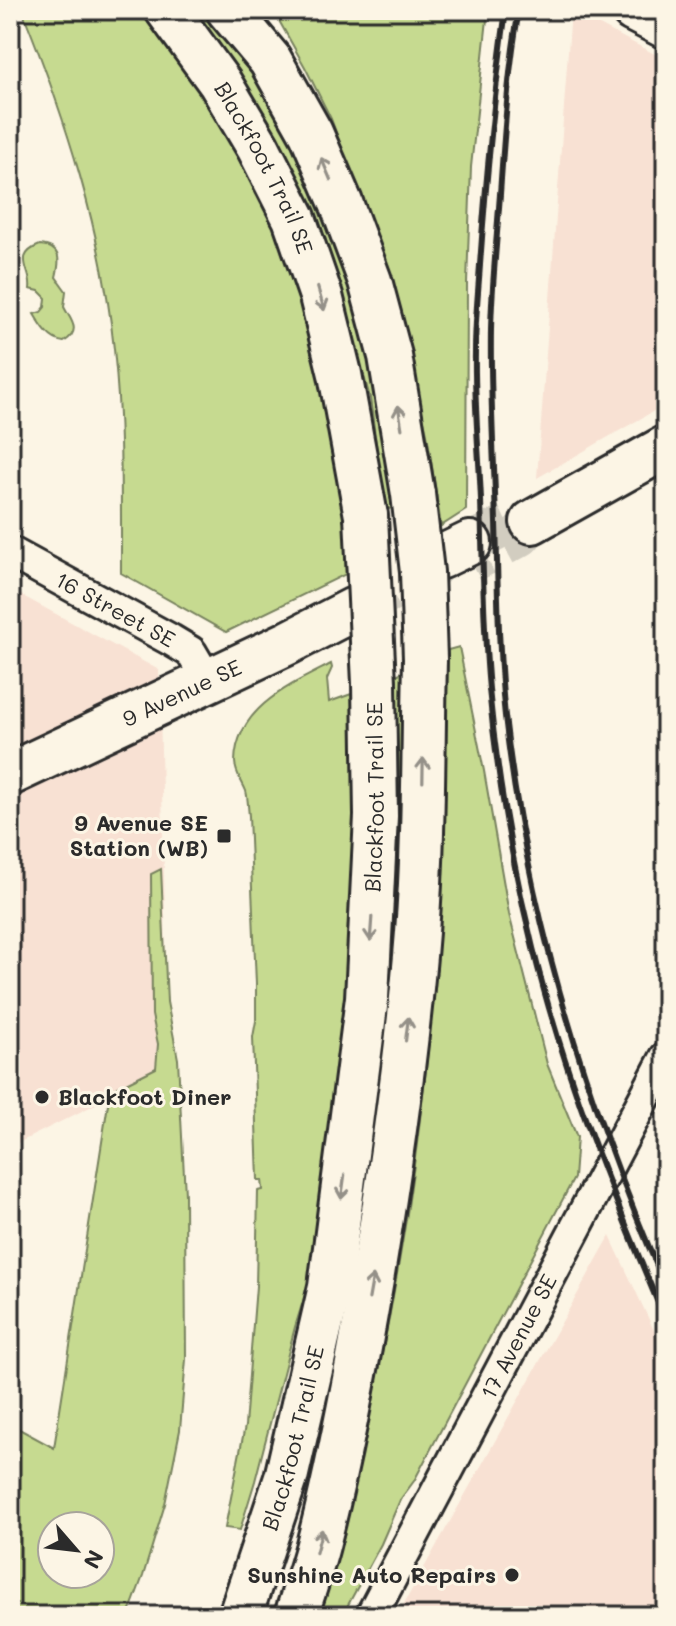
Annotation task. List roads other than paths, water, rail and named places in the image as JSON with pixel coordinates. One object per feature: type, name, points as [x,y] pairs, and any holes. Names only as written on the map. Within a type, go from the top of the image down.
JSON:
[{"type":"main road","name":"Blackfoot Trail SE","points":[[167,10],[220,83],[258,147],[294,218],[321,296],[340,374],[366,516],[374,683],[376,816],[367,998],[330,1287],[286,1478],[240,1616]]},
{"type":"main road","name":"Blackfoot Trail SE","points":[[228,10],[270,60],[311,133],[370,281],[390,356],[413,494],[422,572],[425,659],[421,858],[410,1009],[385,1205],[360,1351],[319,1543],[296,1616]]},
{"type":"main road","points":[[251,10],[270,60]]},
{"type":"main road","points":[[633,10],[666,27]]},
{"type":"main road","points":[[532,522],[666,447]]},
{"type":"main road","name":"9 Avenue SE","points":[[10,774],[354,609]]},
{"type":"main road","points":[[270,1616],[292,1535],[315,1357]]},
{"type":"street","name":"16 Street SE","points":[[10,552],[191,652],[208,681]]},
{"type":"street","name":"17 Avenue SE","points":[[371,1616],[665,1062]]},
{"type":"tunnel","points":[[470,543],[519,519],[532,522],[520,536],[471,562]]},
{"type":"tunnel","points":[[354,609],[427,574],[441,557]]},
{"type":"railway","points":[[506,10],[488,169],[475,341],[486,642],[496,754],[525,916],[560,1044],[610,1184],[666,1322]]},
{"type":"railway","points":[[519,10],[506,115],[491,330],[499,632],[505,716],[528,863],[564,1008],[611,1149],[666,1287]]},
{"type":"place","name":"9 Avenue SE Station (WB)","points":[[224,836]]},
{"type":"place","name":"Blackfoot Diner","points":[[42,1097]]},
{"type":"place","name":"Sunshine Auto Repairs","points":[[512,1575]]}]
